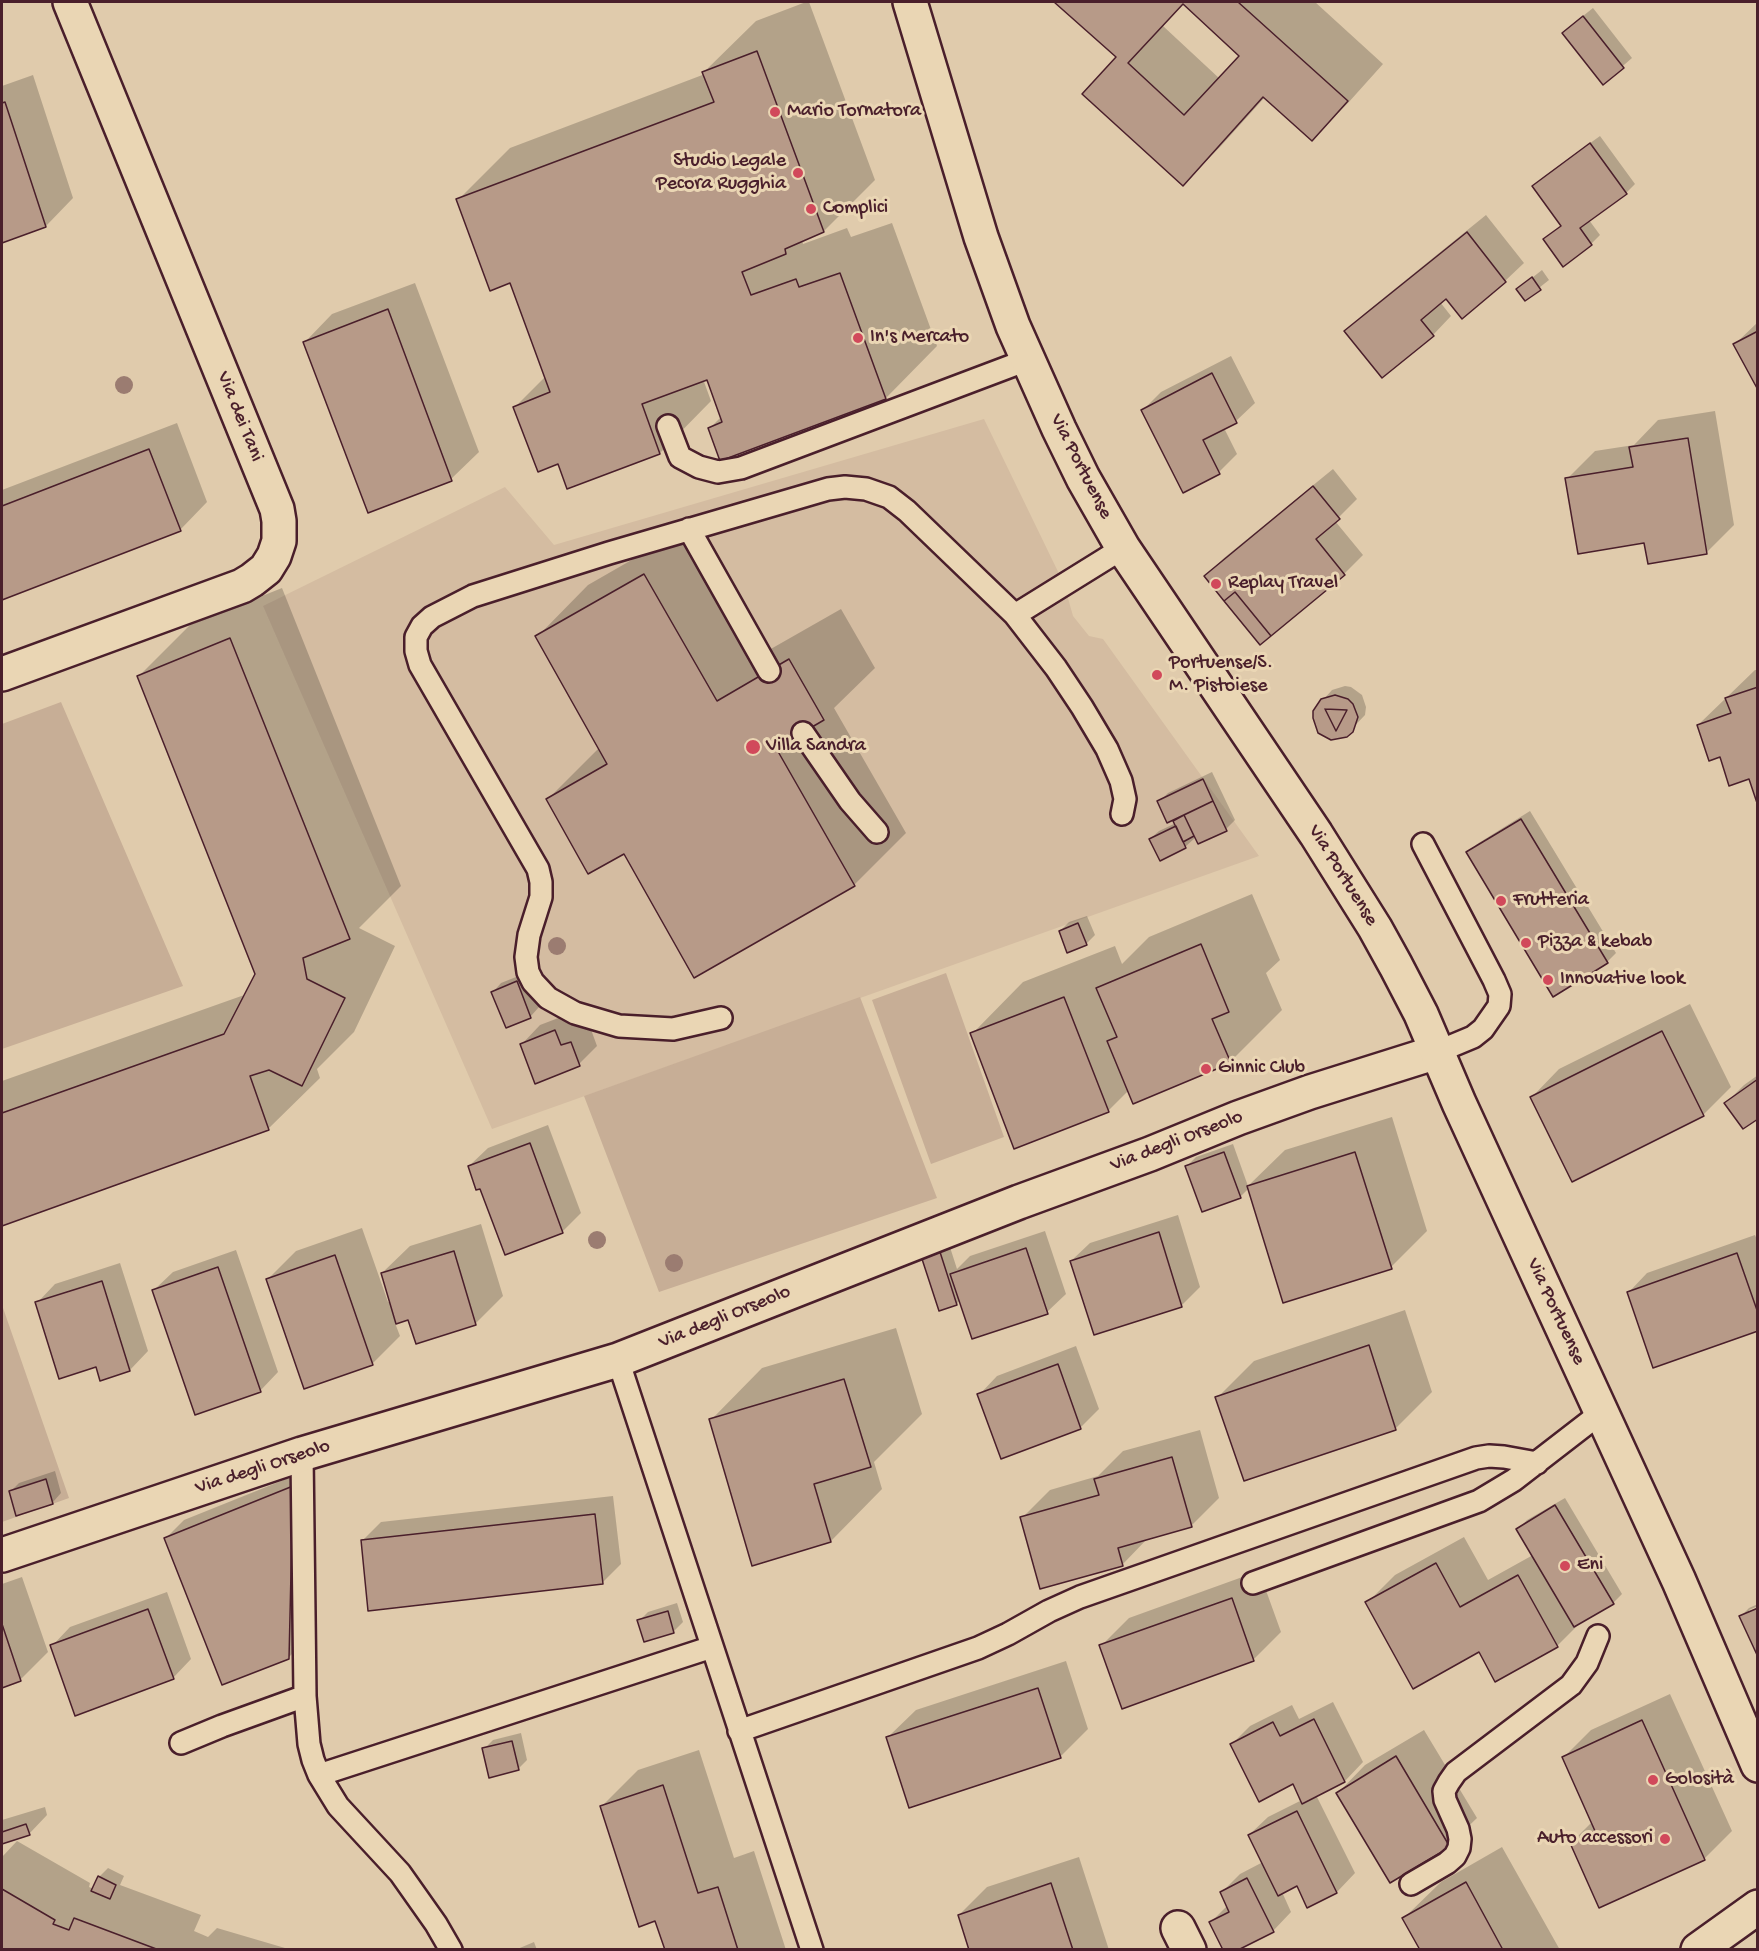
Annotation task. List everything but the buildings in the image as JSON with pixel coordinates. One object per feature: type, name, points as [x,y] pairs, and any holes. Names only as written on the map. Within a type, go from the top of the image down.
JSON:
[{"type":"street","name":"Via dei Tani","points":[[2,674],[242,586],[266,569],[279,541],[277,509],[70,2]]},
{"type":"street","name":"Via Portuense","points":[[910,2],[981,237],[1013,326],[1083,478],[1123,548],[1316,834],[1375,928],[1421,1014],[1678,1581],[1758,1765]]},
{"type":"street","name":"Via degli Orseolo","points":[[2,1555],[302,1454],[618,1360],[1238,1118],[1310,1092],[1437,1052]]},
{"type":"street","points":[[1698,1950],[1758,1906]]},
{"type":"lane","points":[[668,426],[680,457],[699,467],[718,472],[741,468],[1028,360]]},
{"type":"lane","points":[[721,1018],[674,1029],[619,1026],[574,1013],[548,998],[533,982],[528,972],[526,957],[529,935],[541,897],[538,869],[420,665],[416,651],[416,637],[422,626],[432,617],[473,596],[689,529],[820,491],[845,487],[866,489],[889,497],[907,511],[1015,615],[1056,668],[1107,749],[1121,781],[1125,799],[1122,814]]},
{"type":"lane","points":[[689,529],[769,671]]},
{"type":"lane","points":[[1015,615],[1123,548]]},
{"type":"lane","points":[[803,733],[850,801],[877,832]]},
{"type":"lane","points":[[1423,844],[1500,994],[1499,1006],[1483,1029],[1473,1037],[1437,1052]]},
{"type":"lane","points":[[618,1360],[812,1950]]},
{"type":"lane","points":[[1253,1583],[1473,1504],[1503,1488],[1602,1412]]},
{"type":"lane","points":[[302,1454],[305,1696],[309,1744],[313,1760],[327,1791],[400,1873],[451,1950]]},
{"type":"lane","points":[[739,1731],[978,1648],[1080,1597],[1476,1458],[1504,1457],[1537,1463]]},
{"type":"lane","points":[[1411,1884],[1447,1863],[1455,1856],[1459,1848],[1458,1829],[1444,1800],[1444,1791],[1456,1772],[1571,1685],[1587,1663],[1599,1636]]},
{"type":"lane","points":[[319,1775],[712,1647]]},
{"type":"lane","points":[[181,1743],[222,1725],[305,1696]]},
{"type":"shaded area","name":"Villa Sandra","points":[[984,419],[1064,584],[1073,616],[1089,636],[1103,639],[1259,856],[492,1129],[263,606],[505,487],[554,545]]},
{"type":"shaded area","points":[[61,702],[183,986],[2,1049],[2,724]]},
{"type":"shaded area","points":[[946,973],[1004,1137],[931,1164],[872,1000]]},
{"type":"shaded area","points":[[860,997],[937,1198],[659,1292],[584,1096]]},
{"type":"shaded area","points":[[2,1305],[69,1498],[2,1522]]},
{"type":"place","name":"Mario Tornatora","points":[[775,112]]},
{"type":"place","name":"Studio Legale Pecora Rugghia","points":[[798,173]]},
{"type":"place","name":"Complici","points":[[811,209]]},
{"type":"place","name":"In's Mercato","points":[[858,338]]},
{"type":"place","name":"Replay Travel","points":[[1216,584]]},
{"type":"place","name":"Portuense/S. M. Pistoiese","points":[[1157,675]]},
{"type":"place","name":"Villa Sandra","points":[[753,747]]},
{"type":"place","name":"Frutteria","points":[[1501,901]]},
{"type":"place","name":"Pizza & kebab","points":[[1526,943]]},
{"type":"place","name":"Innovative look","points":[[1548,980]]},
{"type":"place","name":"Ginnic Club","points":[[1206,1069]]},
{"type":"place","name":"Eni","points":[[1565,1566]]},
{"type":"place","name":"Golosità","points":[[1653,1780]]},
{"type":"place","name":"Auto accessori","points":[[1665,1839]]}]
